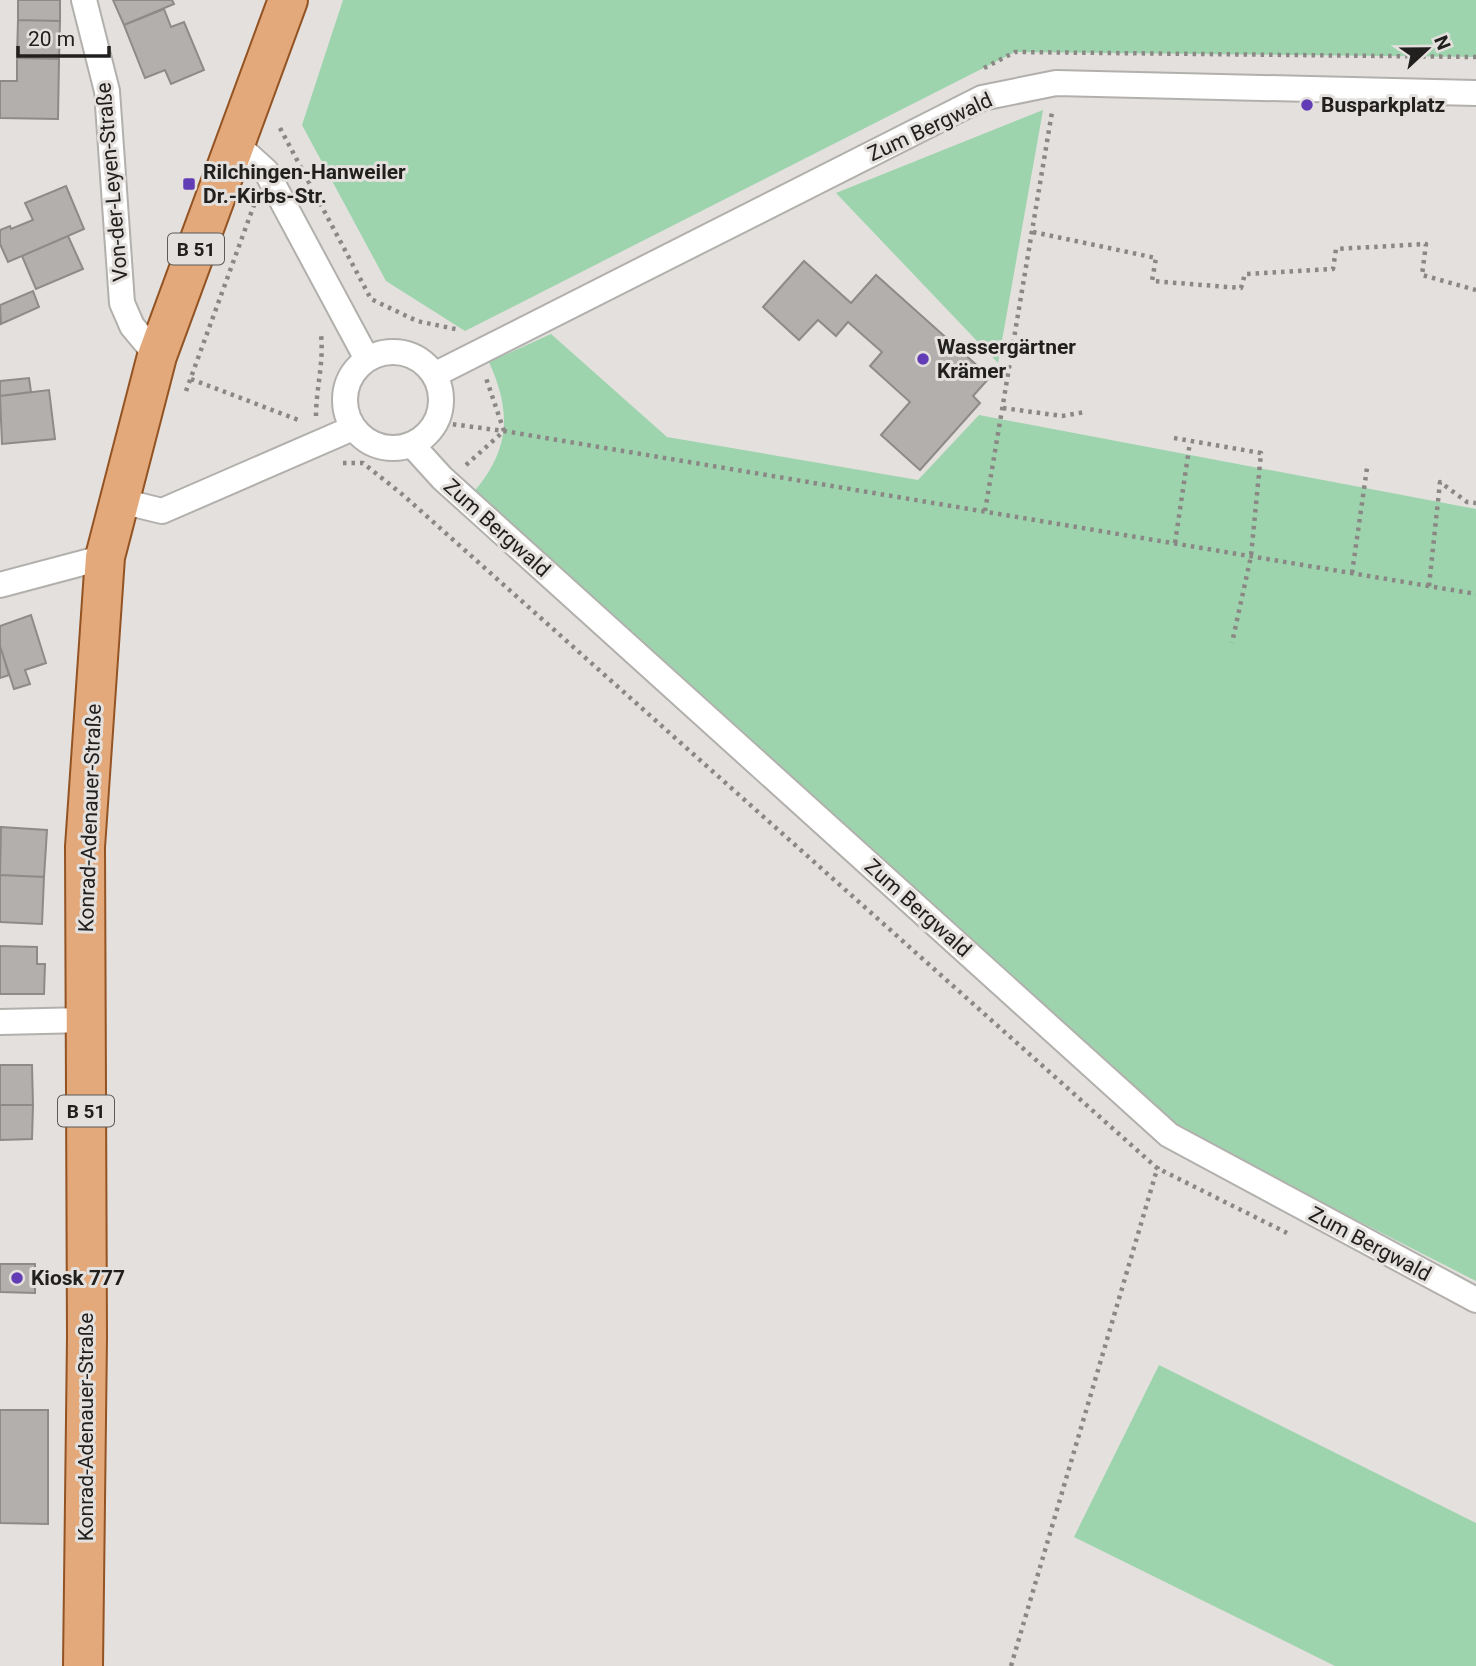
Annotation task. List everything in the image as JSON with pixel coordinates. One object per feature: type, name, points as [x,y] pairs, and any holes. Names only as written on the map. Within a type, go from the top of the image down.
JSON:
[{"type":"main road","name":"Konrad-Adenauer-Straße","points":[[83,1666],[85,847],[105,557],[129,503],[157,356],[288,0]]},
{"type":"street","name":"Von-der-Leyen-Straße","points":[[84,0],[107,92],[122,303],[132,326],[157,356]]},
{"type":"street","name":"Zum Bergwald","points":[[434,374],[982,98],[1056,83],[1476,93]]},
{"type":"street","points":[[234,142],[266,171],[367,359]]},
{"type":"street","points":[[388,352],[411,355],[434,374],[441,398],[436,422],[426,436],[412,445],[399,448],[373,444],[353,428],[345,410],[345,390],[353,372],[367,359],[388,352]]},
{"type":"street","points":[[129,503],[162,511],[353,428]]},
{"type":"street","name":"Zum Bergwald","points":[[412,445],[452,488],[1169,1135],[1474,1295]]},
{"type":"street","points":[[0,585],[105,557]]},
{"type":"street","points":[[0,1022],[86,1020]]},
{"type":"path","points":[[985,511],[1056,83]]},
{"type":"path","points":[[280,128],[371,299],[416,321],[465,331]]},
{"type":"path","points":[[183,398],[253,209],[260,220]]},
{"type":"path","points":[[1033,232],[1156,258],[1152,281],[1241,288],[1245,274],[1333,269],[1336,249],[1426,244],[1422,275],[1476,290]]},
{"type":"path","points":[[191,379],[306,423],[316,417],[316,386],[324,359],[320,327]]},
{"type":"path","points":[[485,374],[504,431]]},
{"type":"path","points":[[1003,408],[1062,416],[1085,412]]},
{"type":"path","points":[[436,422],[504,431],[1476,594]]},
{"type":"path","points":[[460,470],[504,431]]},
{"type":"path","points":[[1174,438],[1261,453],[1251,556],[1232,643]]},
{"type":"path","points":[[1175,543],[1189,442]]},
{"type":"path","points":[[339,463],[363,463],[404,495],[1157,1168],[1292,1235]]},
{"type":"path","points":[[1352,573],[1367,468]]},
{"type":"path","points":[[1429,586],[1440,482],[1467,502],[1476,503]]},
{"type":"path","points":[[1011,1666],[1169,1135]]},
{"type":"green space","points":[[343,0],[1476,0],[1476,57],[1015,52],[465,331],[386,281],[302,125]]},
{"type":"green space","points":[[1043,110],[998,363],[836,193]]},
{"type":"green space","points":[[551,334],[667,437],[918,480],[979,415],[1476,509],[1476,1281],[1174,1127],[473,493],[494,462],[504,431],[501,398],[489,362]]},
{"type":"green space","points":[[1159,1365],[1476,1523],[1476,1666],[1335,1666],[1074,1537]]},
{"type":"building","points":[[18,0],[60,0],[60,21],[18,20]]},
{"type":"building","points":[[113,0],[172,0],[174,4],[124,25]]},
{"type":"building","points":[[164,9],[171,27],[184,22],[204,70],[171,84],[165,70],[145,78],[124,25]]},
{"type":"building","points":[[18,20],[60,21],[59,59],[17,58]]},
{"type":"building","points":[[17,58],[59,59],[58,119],[0,118],[0,81],[17,81]]},
{"type":"building","points":[[66,186],[84,229],[8,262],[0,244],[0,230],[10,226],[11,229],[33,220],[25,203]]},
{"type":"building","points":[[68,236],[83,269],[36,289],[22,256]]},
{"type":"building","name":"Wassergärtner Krämer","points":[[804,261],[851,303],[876,275],[990,377],[973,396],[980,403],[920,470],[881,435],[910,402],[870,366],[882,352],[848,322],[836,336],[818,320],[799,340],[763,307]]},
{"type":"building","points":[[33,291],[39,307],[1,324],[0,305]]},
{"type":"building","points":[[29,378],[31,392],[0,396],[0,381]]},
{"type":"building","points":[[49,390],[55,439],[2,444],[0,396]]},
{"type":"building","points":[[31,615],[46,663],[25,670],[30,684],[14,689],[0,646],[0,626]]},
{"type":"building","points":[[0,646],[9,675],[0,678]]},
{"type":"building","points":[[1,827],[47,830],[44,877],[0,875]]},
{"type":"building","points":[[0,875],[44,877],[42,924],[0,922]]},
{"type":"building","points":[[0,946],[37,947],[37,964],[45,964],[44,994],[0,994]]},
{"type":"building","points":[[0,1065],[32,1065],[33,1105],[0,1105]]},
{"type":"building","points":[[0,1105],[33,1105],[32,1139],[0,1140]]},
{"type":"building","name":"Kiosk 777","points":[[0,1264],[35,1264],[35,1293],[0,1292]]},
{"type":"building","points":[[0,1410],[48,1410],[48,1524],[0,1523]]},
{"type":"place","name":"Busparkplatz","points":[[1307,105]]},
{"type":"place","name":"Rilchingen-Hanweiler Dr.-Kirbs-Str.","points":[[189,184]]},
{"type":"place","name":"Wassergärtner Krämer","points":[[923,359]]},
{"type":"place","name":"Kiosk 777","points":[[17,1278]]}]
